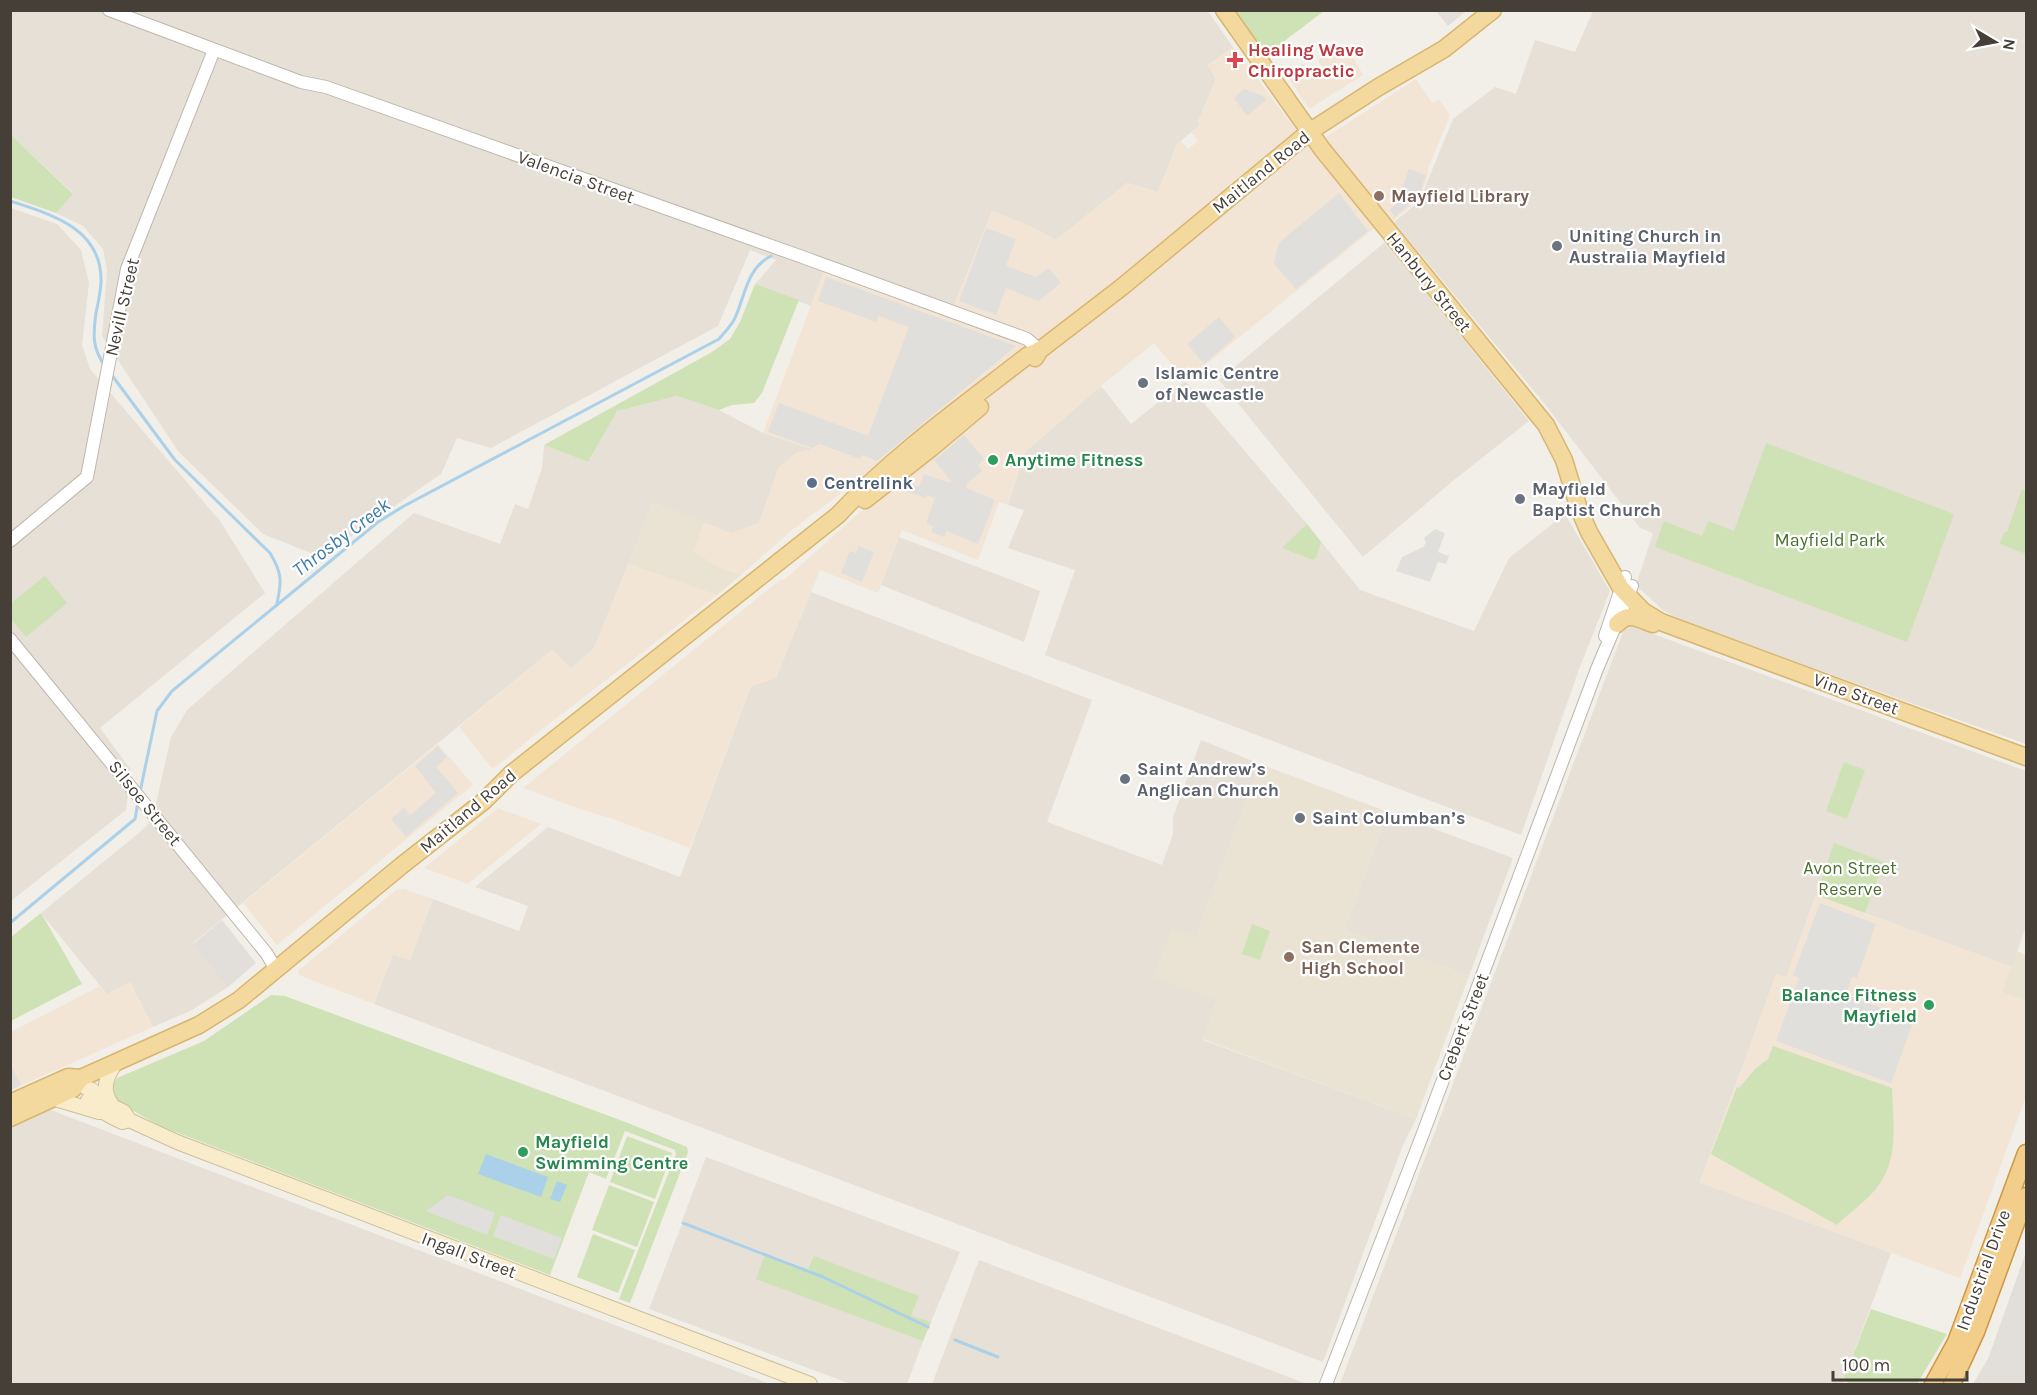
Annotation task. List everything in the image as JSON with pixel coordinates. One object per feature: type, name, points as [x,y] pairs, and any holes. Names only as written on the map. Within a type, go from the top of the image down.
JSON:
[{"type":"highway","name":"Industrial Drive","points":[[1934,1384],[1956,1342],[2026,1153]]},
{"type":"highway","name":"Industrial Drive","points":[[1952,1384],[1976,1332],[2026,1196]]},
{"type":"main road","name":"Hanbury Street","points":[[1224,10],[1310,132],[1546,425],[1564,460],[1589,532],[1626,587]]},
{"type":"main road","name":"Maitland Road","points":[[10,1118],[73,1089],[116,1062],[215,1016],[276,970],[401,866],[484,801],[511,774],[838,514],[856,507],[930,449],[1032,362],[1040,350],[1122,287],[1310,132],[1377,88],[1444,49],[1493,10]]},
{"type":"main road","name":"Vine Street","points":[[1626,587],[1643,611],[1661,622],[2026,757]]},
{"type":"main road","points":[[1617,624],[1622,618],[1628,616],[1661,627],[1686,631]]},
{"type":"main road","points":[[83,1083],[86,1098],[99,1108],[107,1109],[105,1086],[116,1062]]},
{"type":"main road","name":"Maitland Road","points":[[10,1102],[68,1077],[83,1083]]},
{"type":"main road","name":"Ingall Street","points":[[52,1098],[96,1112],[107,1109],[122,1122],[129,1120],[252,1172],[810,1384]]},
{"type":"street","name":"Valencia Street","points":[[109,10],[301,82],[326,87],[820,263],[1027,339],[1040,350]]},
{"type":"street","name":"Nevill Street","points":[[10,541],[87,477],[127,270],[214,50]]},
{"type":"street","name":"Crebert Street","points":[[1326,1384],[1597,669],[1617,624],[1626,587]]},
{"type":"street","name":"Crebert Street","points":[[1597,669],[1610,619],[1626,587]]},
{"type":"street","name":"Silsoe Street","points":[[10,639],[267,954],[276,970]]},
{"type":"shaded area","points":[[1207,10],[1233,47],[1208,65],[1216,79],[1198,122],[1201,124],[1177,144],[1158,192],[1127,183],[1056,240],[1032,227],[992,211],[949,318],[824,273],[811,306],[755,284],[776,260],[750,250],[718,326],[491,448],[457,438],[441,474],[321,557],[263,534],[178,451],[102,336],[107,270],[103,249],[83,226],[56,213],[73,193],[11,135],[10,11]]},
{"type":"shaded area","points":[[1436,11],[1466,11],[1448,26]]},
{"type":"shaded area","points":[[1593,11],[2026,11],[2026,744],[1791,660],[1664,611],[1640,589],[1637,582],[1653,533],[1640,528],[1544,403],[1394,222],[1419,202],[1453,119],[1495,87],[1516,94],[1535,40],[1575,52]]},
{"type":"shaded area","points":[[1342,45],[1347,53],[1350,52],[1363,75],[1309,109],[1287,75],[1303,64],[1306,68],[1310,66],[1314,71],[1322,67],[1318,60]]},
{"type":"shaded area","points":[[1233,47],[1311,149],[1416,79],[1432,103],[1439,99],[1450,115],[1427,171],[1429,172],[1420,198],[1394,220],[1372,230],[1185,381],[1154,343],[1101,386],[1025,452],[1008,505],[999,502],[978,560],[902,530],[878,593],[820,570],[776,678],[751,686],[690,848],[523,788],[781,579],[784,580],[859,513],[915,469],[889,457],[792,530],[741,575],[717,568],[694,551],[704,522],[731,533],[759,523],[779,467],[797,452],[812,449],[763,433],[823,273],[949,318],[992,211],[1032,227],[1056,240],[1127,183],[1158,192],[1177,144],[1181,141],[1188,149],[1198,141],[1191,132],[1201,125],[1198,123],[1216,79],[1208,65]]},
{"type":"shaded area","points":[[1244,89],[1262,95],[1266,100],[1247,116],[1234,98]]},
{"type":"shaded area","points":[[1409,169],[1426,175],[1419,195],[1395,217],[1390,210],[1405,196],[1401,191]]},
{"type":"shaded area","points":[[1339,193],[1368,231],[1296,289],[1274,264],[1277,249],[1281,241]]},
{"type":"shaded area","points":[[11,208],[57,224],[81,250],[89,283],[82,345],[90,369],[220,521],[265,593],[100,728],[131,770],[126,810],[11,901]]},
{"type":"shaded area","points":[[986,228],[1016,239],[1006,266],[1036,277],[1049,268],[1061,283],[1039,301],[1006,288],[996,315],[959,301]]},
{"type":"shaded area","points":[[1385,242],[1529,421],[1454,480],[1363,557],[1219,380]]},
{"type":"shaded area","points":[[826,277],[1016,346],[877,461],[862,455],[860,459],[820,444],[812,448],[768,432],[779,403],[868,436],[909,327],[879,316],[876,322],[818,301]]},
{"type":"shaded area","points":[[1219,317],[1235,337],[1204,364],[1187,344]]},
{"type":"shaded area","points":[[1185,381],[1360,590],[1474,631],[1509,558],[1565,514],[1610,591],[1578,672],[1521,835],[1045,655],[1075,570],[1008,548],[1024,510],[1008,505],[1025,452],[1101,386],[1131,424]]},
{"type":"shaded area","points":[[677,396],[719,410],[763,433],[813,449],[779,467],[759,523],[731,533],[653,503],[594,648],[571,669],[552,650],[193,943],[228,987],[192,1010],[153,1027],[130,982],[107,994],[41,913],[146,827],[155,808],[171,737],[187,710],[414,513],[500,544],[515,504],[528,509],[542,468],[544,445],[588,462],[616,411]]},
{"type":"shaded area","points":[[964,435],[984,459],[978,465],[982,471],[968,482],[966,488],[995,500],[978,544],[947,531],[944,537],[931,532],[933,526],[926,523],[935,498],[926,495],[925,498],[908,492],[910,484],[919,487],[924,474],[950,483],[951,481],[934,460]]},
{"type":"shaded area","points":[[653,503],[704,522],[694,551],[717,567],[741,575],[717,595],[628,564]]},
{"type":"shaded area","points":[[1435,529],[1445,533],[1438,552],[1449,556],[1446,564],[1438,562],[1430,582],[1396,571],[1402,557],[1423,547],[1426,543],[1424,538]]},
{"type":"shaded area","points":[[899,537],[1040,591],[1024,642],[881,585]]},
{"type":"shaded area","points":[[859,546],[874,552],[862,582],[841,573],[850,551],[856,553]]},
{"type":"shaded area","points":[[628,564],[717,595],[494,768],[491,767],[459,727],[552,650],[571,669],[594,648]]},
{"type":"shaded area","points":[[811,592],[1092,700],[1047,822],[1162,865],[1173,834],[1173,817],[1201,740],[1260,764],[1196,937],[1217,1000],[1203,1040],[1416,1119],[1403,1145],[1323,1362],[374,1004],[393,954],[410,960],[433,899],[519,931],[528,906],[475,887],[548,827],[680,877],[751,686],[776,678]]},
{"type":"shaded area","points":[[1626,624],[2026,771],[2026,926],[2012,967],[1865,913],[1884,862],[1834,844],[1786,978],[1776,975],[1700,1182],[1891,1253],[1843,1381],[1845,1384],[1340,1384]]},
{"type":"shaded area","points":[[438,744],[473,785],[277,945],[243,903]]},
{"type":"shaded area","points":[[438,746],[447,757],[436,767],[458,793],[406,837],[391,819],[404,808],[410,815],[436,793],[415,766]]},
{"type":"shaded area","name":"San Clemente High School","points":[[1260,764],[1388,812],[1344,930],[1469,976],[1416,1119],[1203,1039],[1217,1000],[1154,977],[1172,928],[1196,937]]},
{"type":"shaded area","points":[[498,808],[541,824],[468,884],[424,868]]},
{"type":"shaded area","points":[[1388,812],[1513,858],[1469,976],[1344,930]]},
{"type":"shaded area","points":[[404,889],[433,899],[410,961],[393,954],[374,1004],[299,975],[298,971],[396,890]]},
{"type":"shaded area","points":[[1816,895],[2012,967],[2002,992],[2026,1001],[2026,1096],[1960,1278],[1700,1183],[1776,974],[1786,977]]},
{"type":"shaded area","points":[[1820,903],[1876,924],[1857,978],[1852,977],[1846,995],[1914,1020],[1891,1083],[1776,1041],[1799,978],[1793,975]]},
{"type":"shaded area","points":[[222,920],[256,963],[228,987],[193,944]]},
{"type":"shaded area","points":[[2017,951],[2026,955],[2026,1001],[2002,992]]},
{"type":"shaded area","points":[[130,982],[153,1027],[11,1090],[11,1032],[100,986],[107,994]]},
{"type":"shaded area","points":[[10,1064],[21,1085],[11,1090],[10,1090]]},
{"type":"shaded area","points":[[48,1109],[770,1384],[11,1384],[11,1128]]},
{"type":"shaded area","points":[[706,1157],[960,1252],[931,1322],[910,1317],[919,1296],[814,1257],[808,1269],[682,1221]]},
{"type":"shaded area","points":[[448,1195],[495,1213],[487,1235],[426,1211]]},
{"type":"shaded area","points":[[501,1215],[562,1238],[554,1259],[493,1236]]},
{"type":"shaded area","points":[[682,1224],[765,1255],[757,1279],[924,1339],[907,1384],[851,1384],[649,1309]]},
{"type":"shaded area","points":[[2026,1252],[2026,1384],[1973,1384],[1988,1359]]},
{"type":"shaded area","points":[[979,1260],[1307,1384],[932,1384]]},
{"type":"green space","points":[[1235,10],[1324,11],[1266,55]]},
{"type":"green space","points":[[11,135],[73,194],[56,213],[11,197]]},
{"type":"green space","points":[[755,284],[799,300],[762,393],[754,403],[732,405],[719,410],[677,396],[617,411],[588,462],[544,445],[712,352],[730,339],[740,322]]},
{"type":"green space","name":"Mayfield Park","points":[[1766,443],[1954,514],[1907,642],[1655,547],[1664,521],[1702,536],[1708,521],[1734,531]]},
{"type":"green space","points":[[2022,489],[2026,491],[2026,554],[2000,544],[2004,532],[2007,532]]},
{"type":"green space","points":[[1307,524],[1321,542],[1316,558],[1313,560],[1282,548]]},
{"type":"green space","points":[[45,576],[67,603],[26,637],[11,619],[11,603]]},
{"type":"green space","points":[[1844,762],[1865,770],[1847,819],[1826,811]]},
{"type":"green space","name":"Avon Street Reserve","points":[[1834,843],[1884,862],[1865,913],[1816,895]]},
{"type":"green space","points":[[41,913],[82,984],[11,1021],[11,937]]},
{"type":"green space","points":[[1252,924],[1270,931],[1260,960],[1242,954]]},
{"type":"green space","points":[[271,995],[285,996],[687,1147],[688,1152],[630,1303],[619,1299],[676,1154],[675,1150],[625,1131],[606,1179],[589,1172],[550,1275],[160,1126],[114,1100],[112,1086],[117,1078],[204,1041]]},
{"type":"green space","points":[[1773,1046],[1892,1088],[1894,1128],[1892,1154],[1888,1167],[1875,1190],[1837,1225],[1711,1154],[1737,1087],[1739,1088],[1755,1069],[1768,1059]]},
{"type":"green space","points":[[627,1136],[672,1153],[655,1199],[610,1182]]},
{"type":"green space","points":[[609,1185],[654,1202],[637,1247],[592,1230]]},
{"type":"green space","points":[[593,1234],[635,1250],[618,1293],[577,1277]]},
{"type":"green space","points":[[765,1255],[808,1269],[814,1256],[919,1296],[911,1316],[931,1322],[923,1341],[756,1279]]},
{"type":"green space","points":[[1871,1309],[1947,1334],[1917,1384],[1852,1384],[1843,1381]]},
{"type":"water","points":[[486,1154],[548,1177],[541,1197],[478,1174]]},
{"type":"water","points":[[557,1181],[567,1185],[560,1202],[550,1199]]},
{"type":"waterway","points":[[10,201],[57,218],[71,226],[93,248],[99,263],[101,281],[94,341],[105,366]]},
{"type":"waterway","name":"Throsby Creek","points":[[140,792],[157,711],[172,691],[378,522],[404,506],[719,339],[734,320],[747,284],[756,268],[771,256]]},
{"type":"waterway","points":[[111,374],[175,460],[270,553],[280,577],[277,603]]},
{"type":"waterway","name":"Throsby Creek","points":[[10,923],[135,819],[138,802]]},
{"type":"waterway","points":[[683,1223],[823,1277],[928,1327]]},
{"type":"waterway","points":[[955,1340],[998,1357]]},
{"type":"place","name":"Healing Wave Chiropractic","points":[[1235,60]]},
{"type":"place","name":"Mayfield Library","points":[[1379,196]]},
{"type":"place","name":"Uniting Church in Australia Mayfield","points":[[1557,246]]},
{"type":"place","name":"Islamic Centre of Newcastle","points":[[1143,383]]},
{"type":"place","name":"Anytime Fitness","points":[[993,460]]},
{"type":"place","name":"Centrelink","points":[[812,483]]},
{"type":"place","name":"Mayfield Baptist Church","points":[[1520,499]]},
{"type":"place","name":"Saint Andrew’s Anglican Church","points":[[1125,779]]},
{"type":"place","name":"Saint Columban’s","points":[[1300,818]]},
{"type":"place","name":"San Clemente High School","points":[[1289,957]]},
{"type":"place","name":"Balance Fitness Mayfield","points":[[1929,1005]]},
{"type":"place","name":"Mayfield Swimming Centre","points":[[523,1152]]}]
